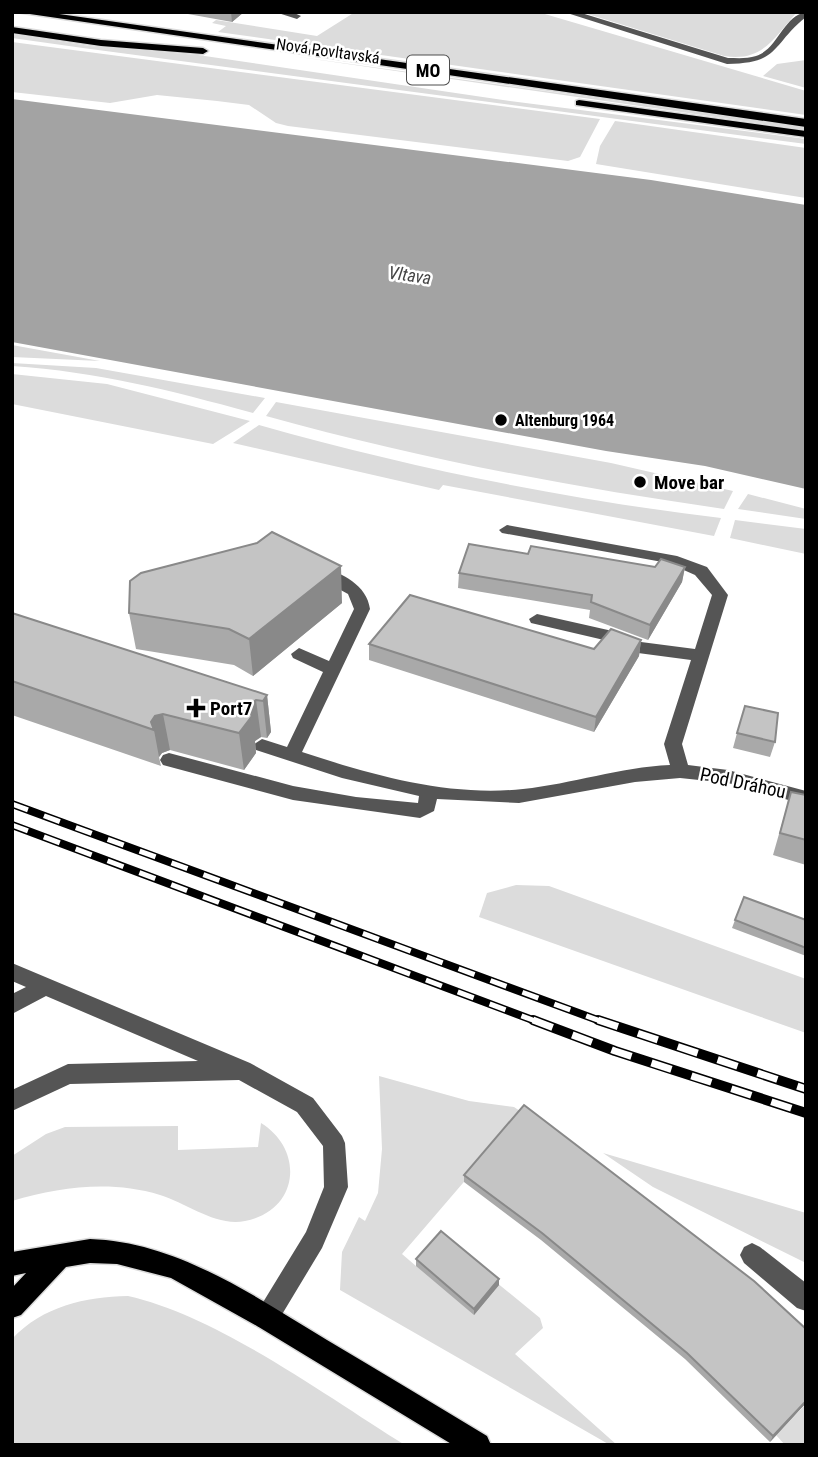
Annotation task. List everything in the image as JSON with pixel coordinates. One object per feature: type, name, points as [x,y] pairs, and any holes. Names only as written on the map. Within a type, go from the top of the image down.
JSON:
[{"type":"highway","name":"Nová Povltavská","points":[[22,12],[806,123]]},
{"type":"highway","points":[[90,12],[184,35]]},
{"type":"highway","name":"Nová Povltavská","points":[[12,21],[579,103]]},
{"type":"highway","points":[[12,30],[101,43],[237,53]]},
{"type":"main road","name":"Nová Povltavská","points":[[579,103],[806,134]]},
{"type":"main road","points":[[12,1264],[62,1254],[117,1252],[175,1267],[266,1317],[478,1445]]},
{"type":"main road","points":[[12,1277],[62,1254]]},
{"type":"main road","points":[[12,1306],[62,1254]]},
{"type":"street","points":[[279,12],[297,16]]},
{"type":"street","points":[[568,12],[727,61],[754,62],[768,54],[806,13]]},
{"type":"street","points":[[507,530],[672,559],[701,571],[720,595],[673,744],[681,771]]},
{"type":"street","points":[[292,755],[362,609],[362,600],[355,590],[301,562]]},
{"type":"street","points":[[537,619],[608,635],[638,648],[702,656]]},
{"type":"street","points":[[299,654],[332,669]]},
{"type":"street","name":"Pod Dráhou","points":[[262,745],[362,779],[428,792],[498,798],[548,794],[681,771],[711,774],[806,798]]},
{"type":"street","points":[[169,761],[235,782],[365,807],[420,811],[427,806],[428,792]]},
{"type":"street","points":[[12,971],[242,1070],[305,1105],[334,1143],[335,1186],[314,1240],[266,1317]]},
{"type":"street","points":[[12,1005],[46,986]]},
{"type":"street","points":[[12,1101],[68,1074],[242,1070]]},
{"type":"street","points":[[752,1255],[806,1299]]},
{"type":"shaded area","points":[[355,12],[538,12],[806,91],[806,115],[218,32],[226,26],[212,23],[216,20],[317,36]]},
{"type":"shaded area","points":[[581,12],[797,12],[774,39],[758,52],[737,57],[724,56]]},
{"type":"shaded area","points":[[12,34],[90,46],[198,55],[503,100],[806,139],[806,144],[83,48],[12,38]]},
{"type":"shaded area","points":[[12,42],[600,119],[580,157],[568,161],[288,126],[276,123],[249,105],[217,101],[157,95],[110,103],[12,92]]},
{"type":"shaded area","points":[[292,56],[806,127],[806,130]]},
{"type":"shaded area","points":[[806,60],[806,88],[763,76],[777,64]]},
{"type":"shaded area","points":[[615,121],[806,148],[806,198],[596,164],[600,146]]},
{"type":"shaded area","points":[[12,345],[100,361],[12,357]]},
{"type":"shaded area","points":[[12,363],[96,368],[265,398],[253,413],[134,383],[12,366]]},
{"type":"shaded area","points":[[12,374],[107,384],[250,421],[213,444],[12,404]]},
{"type":"shaded area","points":[[276,402],[611,463],[733,491],[724,509],[494,470],[379,445],[266,416]]},
{"type":"shaded area","points":[[259,425],[373,455],[546,492],[721,518],[714,536],[443,485],[439,490],[233,443]]},
{"type":"shaded area","points":[[748,494],[806,509],[806,519],[738,509]]},
{"type":"shaded area","points":[[735,520],[806,529],[806,554],[730,538]]},
{"type":"shaded area","points":[[516,885],[549,886],[806,979],[806,1033],[479,917],[487,893]]},
{"type":"shaded area","points":[[379,1076],[469,1101],[514,1107],[523,1113],[402,1254],[416,1266],[441,1237],[540,1318],[543,1328],[515,1354],[617,1445],[610,1445],[340,1290],[342,1252],[359,1217],[365,1221],[378,1193],[382,1149]]},
{"type":"shaded area","points":[[261,1123],[285,1148],[290,1163],[290,1178],[285,1193],[276,1205],[263,1215],[245,1221],[223,1221],[160,1195],[123,1188],[67,1189],[12,1201],[12,1156],[46,1134],[65,1127],[178,1126],[178,1150],[258,1147]]},
{"type":"shaded area","points":[[603,1153],[806,1213],[806,1263],[653,1187]]},
{"type":"shaded area","points":[[128,1296],[163,1306],[234,1339],[405,1445],[12,1445],[12,1339],[37,1318],[51,1311],[96,1298]]},
{"type":"shaded area","points":[[806,1404],[806,1445],[785,1445],[776,1435]]},
{"type":"water","name":"Vltava","points":[[12,99],[651,180],[806,205],[806,489],[705,466],[606,451],[12,342]]},
{"type":"building","points":[[272,532],[341,566],[249,639],[229,629],[129,613],[130,581],[141,573],[257,543]]},
{"type":"building","points":[[469,544],[528,554],[531,546],[655,567],[661,559],[685,567],[650,625],[591,602],[592,595],[459,573]]},
{"type":"building","points":[[410,595],[594,649],[611,629],[641,640],[596,717],[369,644]]},
{"type":"building","points":[[12,613],[267,695],[263,701],[256,700],[247,706],[252,716],[239,733],[163,714],[155,716],[151,722],[154,730],[12,681]]},
{"type":"building","points":[[745,706],[778,713],[775,742],[737,733]]},
{"type":"building","points":[[791,792],[806,795],[806,840],[780,833]]},
{"type":"building","points":[[744,897],[806,920],[806,948],[735,920]]},
{"type":"building","points":[[524,1105],[754,1281],[806,1329],[806,1401],[773,1436],[687,1353],[542,1233],[464,1175]]},
{"type":"building","points":[[441,1231],[499,1279],[474,1309],[416,1259]]},
{"type":"railway","points":[[12,804],[603,1022]]},
{"type":"railway","points":[[12,825],[538,1022]]},
{"type":"railway","points":[[533,1020],[615,1051],[806,1113]]},
{"type":"railway","points":[[598,1020],[806,1089]]},
{"type":"place","name":"Altenburg 1964","points":[[501,420]]},
{"type":"place","name":"Move bar","points":[[640,482]]},
{"type":"place","name":"Port7","points":[[196,708]]}]
